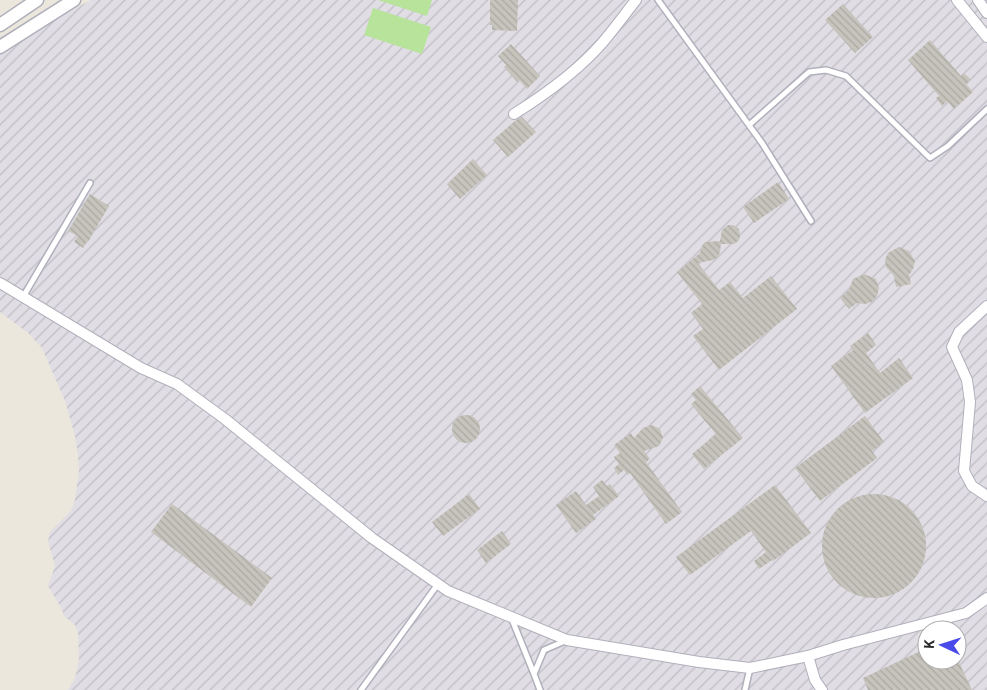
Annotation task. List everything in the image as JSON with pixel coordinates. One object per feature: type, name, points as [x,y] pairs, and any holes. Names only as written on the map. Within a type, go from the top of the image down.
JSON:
[{"type":"street","points":[[0,25],[37,0]]},
{"type":"street","points":[[0,47],[74,0]]},
{"type":"street","points":[[514,114],[543,96],[568,76],[602,43],[636,0]]},
{"type":"street","points":[[957,0],[987,37]]},
{"type":"street","points":[[978,0],[987,13]]},
{"type":"street","points":[[0,283],[141,368],[177,384],[225,419],[372,538],[448,591],[567,640],[699,662],[750,668],[808,656],[843,644],[966,613],[987,598]]},
{"type":"street","points":[[987,306],[959,332],[952,347],[967,380],[970,402],[964,471],[972,486],[987,496]]},
{"type":"street","points":[[808,656],[815,680],[822,690]]},
{"type":"lane","points":[[658,0],[749,125],[811,221]]},
{"type":"lane","points":[[749,125],[809,72],[826,70],[846,76],[930,158],[948,146],[987,109]]},
{"type":"lane","points":[[23,297],[90,184]]},
{"type":"lane","points":[[361,690],[438,584]]},
{"type":"lane","points":[[510,616],[540,690]]},
{"type":"lane","points":[[534,674],[544,650],[567,640]]},
{"type":"lane","points":[[745,690],[750,668]]},
{"type":"shaded area","points":[[91,0],[987,0],[987,690],[68,690],[77,670],[79,658],[78,632],[75,625],[64,616],[62,609],[48,586],[55,566],[48,541],[50,532],[71,511],[75,500],[79,471],[75,436],[65,401],[42,348],[28,333],[0,312],[0,49]]},
{"type":"green space","points":[[378,0],[432,0],[427,16]]},
{"type":"green space","points":[[373,8],[431,27],[422,54],[364,35]]},
{"type":"building","points":[[490,0],[518,0],[517,31],[492,30],[492,25],[490,25]]},
{"type":"building","points":[[843,4],[873,37],[855,53],[825,20]]},
{"type":"building","points":[[930,40],[961,76],[964,73],[971,80],[966,84],[973,92],[954,109],[947,101],[942,106],[936,98],[939,96],[908,60]]},
{"type":"building","points":[[511,44],[540,76],[527,89],[519,80],[517,82],[504,67],[506,65],[498,56]]},
{"type":"building","points":[[522,117],[536,132],[508,157],[493,140]]},
{"type":"building","points":[[473,159],[487,175],[460,199],[447,184]]},
{"type":"building","points":[[778,182],[789,199],[754,223],[743,207]]},
{"type":"building","points":[[90,194],[109,206],[83,248],[74,242],[78,236],[68,231]]},
{"type":"building","points":[[728,225],[733,225],[739,229],[740,237],[738,241],[734,244],[721,244],[718,257],[698,263],[719,290],[730,282],[743,298],[771,276],[797,309],[719,370],[693,336],[703,329],[691,313],[702,304],[677,272],[700,253],[705,242],[720,241],[722,230]]},
{"type":"building","points":[[899,247],[909,251],[915,261],[909,275],[911,284],[896,287],[894,276],[886,267],[885,260],[888,253]]},
{"type":"building","points":[[864,274],[876,279],[879,288],[877,296],[872,302],[865,304],[857,303],[849,309],[840,298],[849,290],[853,279]]},
{"type":"building","points":[[868,333],[876,345],[866,353],[880,373],[899,358],[913,378],[865,413],[831,366],[853,350],[850,346]]},
{"type":"building","points":[[700,386],[743,438],[704,469],[692,454],[716,434],[691,404],[696,400],[691,394]]},
{"type":"building","points":[[466,415],[476,419],[480,429],[476,439],[466,443],[456,439],[452,429],[456,419]]},
{"type":"building","points":[[865,416],[884,442],[872,451],[877,458],[820,501],[795,468]]},
{"type":"building","points":[[652,425],[660,429],[663,438],[659,446],[644,451],[650,459],[646,462],[682,512],[666,524],[630,473],[627,475],[624,470],[618,475],[614,468],[619,464],[614,457],[620,453],[614,445],[631,433],[634,438],[643,428]]},
{"type":"building","points":[[602,480],[607,486],[610,484],[619,496],[593,515],[596,519],[576,533],[556,505],[576,491],[586,505],[599,496],[593,487]]},
{"type":"building","points":[[775,485],[811,533],[759,569],[754,561],[766,552],[751,531],[690,575],[676,557]]},
{"type":"building","points":[[469,494],[480,509],[443,536],[432,522]]},
{"type":"building","points":[[874,494],[894,498],[911,509],[922,526],[926,546],[922,566],[911,583],[894,594],[874,598],[854,594],[837,583],[826,566],[822,546],[826,526],[837,509],[854,498]]},
{"type":"building","points":[[172,504],[272,578],[251,607],[151,532]]},
{"type":"building","points":[[502,531],[511,544],[486,563],[477,550]]},
{"type":"building","points":[[917,653],[917,670],[963,670],[972,690],[868,690],[863,678]]}]
